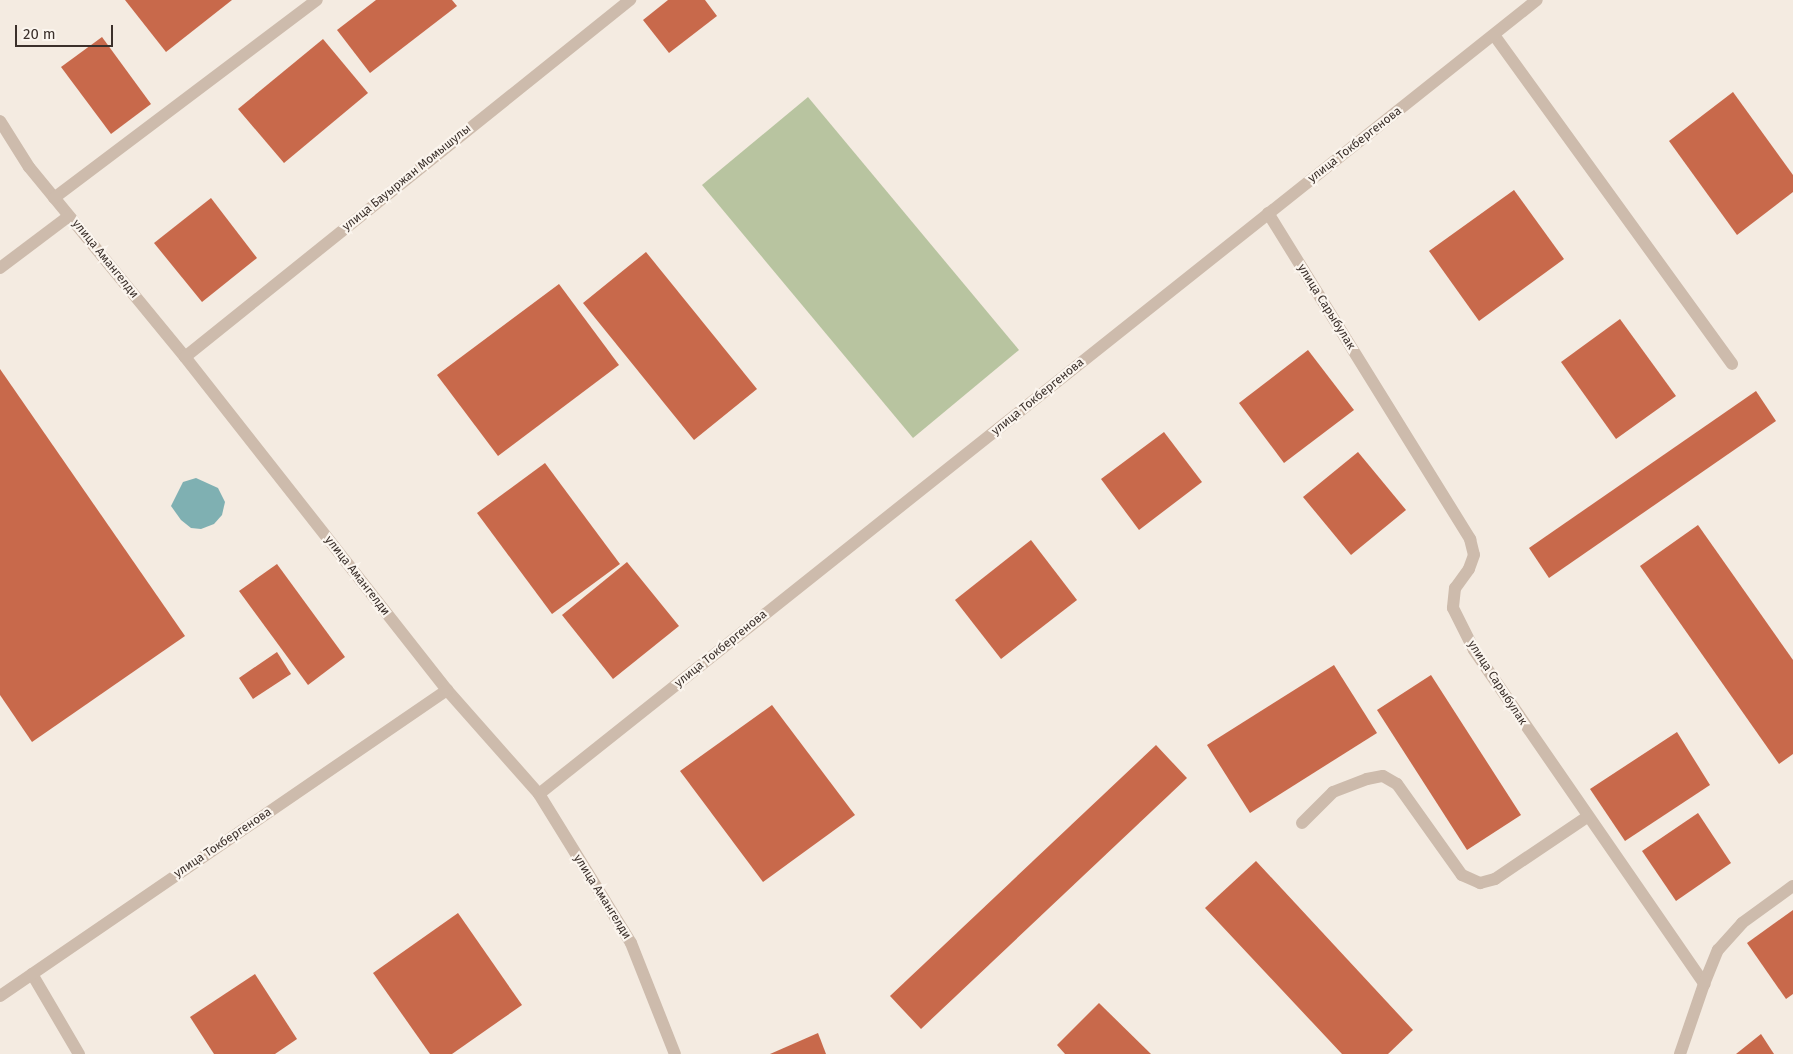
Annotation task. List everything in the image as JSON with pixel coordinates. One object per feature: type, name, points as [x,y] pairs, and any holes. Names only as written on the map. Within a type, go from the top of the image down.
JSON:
[{"type":"street","points":[[54,198],[317,0]]},
{"type":"street","name":"улица Бауыржан Момышулы","points":[[185,357],[630,0]]},
{"type":"street","name":"улица Токбергенова","points":[[539,794],[1537,0]]},
{"type":"street","points":[[1494,35],[1732,364]]},
{"type":"street","name":"улица Амангелди","points":[[0,121],[29,167],[185,357],[447,690],[539,794],[631,943],[675,1054]]},
{"type":"street","name":"улица Сарыбулак","points":[[1268,213],[1470,539],[1474,555],[1470,569],[1455,588],[1453,608],[1474,650],[1587,817],[1704,984]]},
{"type":"street","points":[[0,268],[69,216]]},
{"type":"street","name":"улица Токбергенова","points":[[0,996],[447,690]]},
{"type":"street","points":[[1302,824],[1333,792],[1367,779],[1383,776],[1397,784],[1462,875],[1480,883],[1495,879],[1587,817]]},
{"type":"street","points":[[1680,1054],[1718,950],[1742,923],[1793,886]]},
{"type":"street","points":[[32,974],[79,1054]]},
{"type":"green space","points":[[808,97],[1019,350],[913,438],[702,185]]},
{"type":"water","points":[[196,478],[218,488],[225,502],[222,515],[214,524],[201,529],[191,528],[181,520],[171,506],[183,482]]},
{"type":"building","points":[[125,0],[232,0],[166,52]]},
{"type":"building","points":[[376,0],[452,0],[457,6],[370,73],[337,30]]},
{"type":"building","points":[[668,0],[705,0],[717,16],[669,53],[643,20]]},
{"type":"building","points":[[102,37],[151,104],[111,134],[61,67]]},
{"type":"building","points":[[323,39],[368,93],[284,163],[238,109]]},
{"type":"building","points":[[1733,92],[1793,175],[1793,192],[1737,235],[1669,141]]},
{"type":"building","points":[[1514,190],[1564,259],[1479,321],[1429,251]]},
{"type":"building","points":[[211,198],[257,258],[202,302],[154,243]]},
{"type":"building","points":[[646,252],[757,389],[694,440],[583,303]]},
{"type":"building","points":[[559,284],[619,365],[498,456],[437,375]]},
{"type":"building","points":[[1620,319],[1676,396],[1616,439],[1561,362]]},
{"type":"building","points":[[1308,350],[1354,410],[1284,463],[1239,403]]},
{"type":"building","points":[[0,369],[185,636],[32,742],[0,695]]},
{"type":"building","points":[[1756,391],[1776,421],[1549,578],[1529,548]]},
{"type":"building","points":[[1164,432],[1202,482],[1139,530],[1101,479]]},
{"type":"building","points":[[1358,452],[1406,510],[1351,555],[1303,497]]},
{"type":"building","points":[[545,463],[620,564],[552,614],[477,513]]},
{"type":"building","points":[[1698,525],[1793,660],[1793,754],[1779,764],[1640,566]]},
{"type":"building","points":[[1031,540],[1077,600],[1001,659],[955,600]]},
{"type":"building","points":[[627,562],[679,626],[613,679],[562,615]]},
{"type":"building","points":[[277,564],[345,657],[308,685],[239,591]]},
{"type":"building","points":[[277,652],[291,674],[253,699],[239,678]]},
{"type":"building","points":[[1334,665],[1377,733],[1250,813],[1207,745]]},
{"type":"building","points":[[1431,675],[1521,815],[1467,850],[1377,710]]},
{"type":"building","points":[[772,705],[855,815],[763,882],[680,771]]},
{"type":"building","points":[[1677,732],[1710,785],[1625,841],[1590,789]]},
{"type":"building","points":[[1156,745],[1187,778],[921,1029],[890,996]]},
{"type":"building","points":[[1698,813],[1731,863],[1676,901],[1642,851]]},
{"type":"building","points":[[1256,861],[1413,1030],[1388,1054],[1342,1054],[1205,908]]},
{"type":"building","points":[[1793,910],[1793,994],[1786,999],[1747,943]]},
{"type":"building","points":[[458,913],[522,1005],[452,1054],[430,1054],[373,973]]},
{"type":"building","points":[[255,974],[297,1039],[275,1054],[214,1054],[190,1017]]},
{"type":"building","points":[[1099,1003],[1151,1054],[1065,1054],[1057,1045]]},
{"type":"building","points":[[818,1033],[826,1054],[770,1054]]},
{"type":"building","points":[[1761,1034],[1774,1054],[1736,1054]]}]
